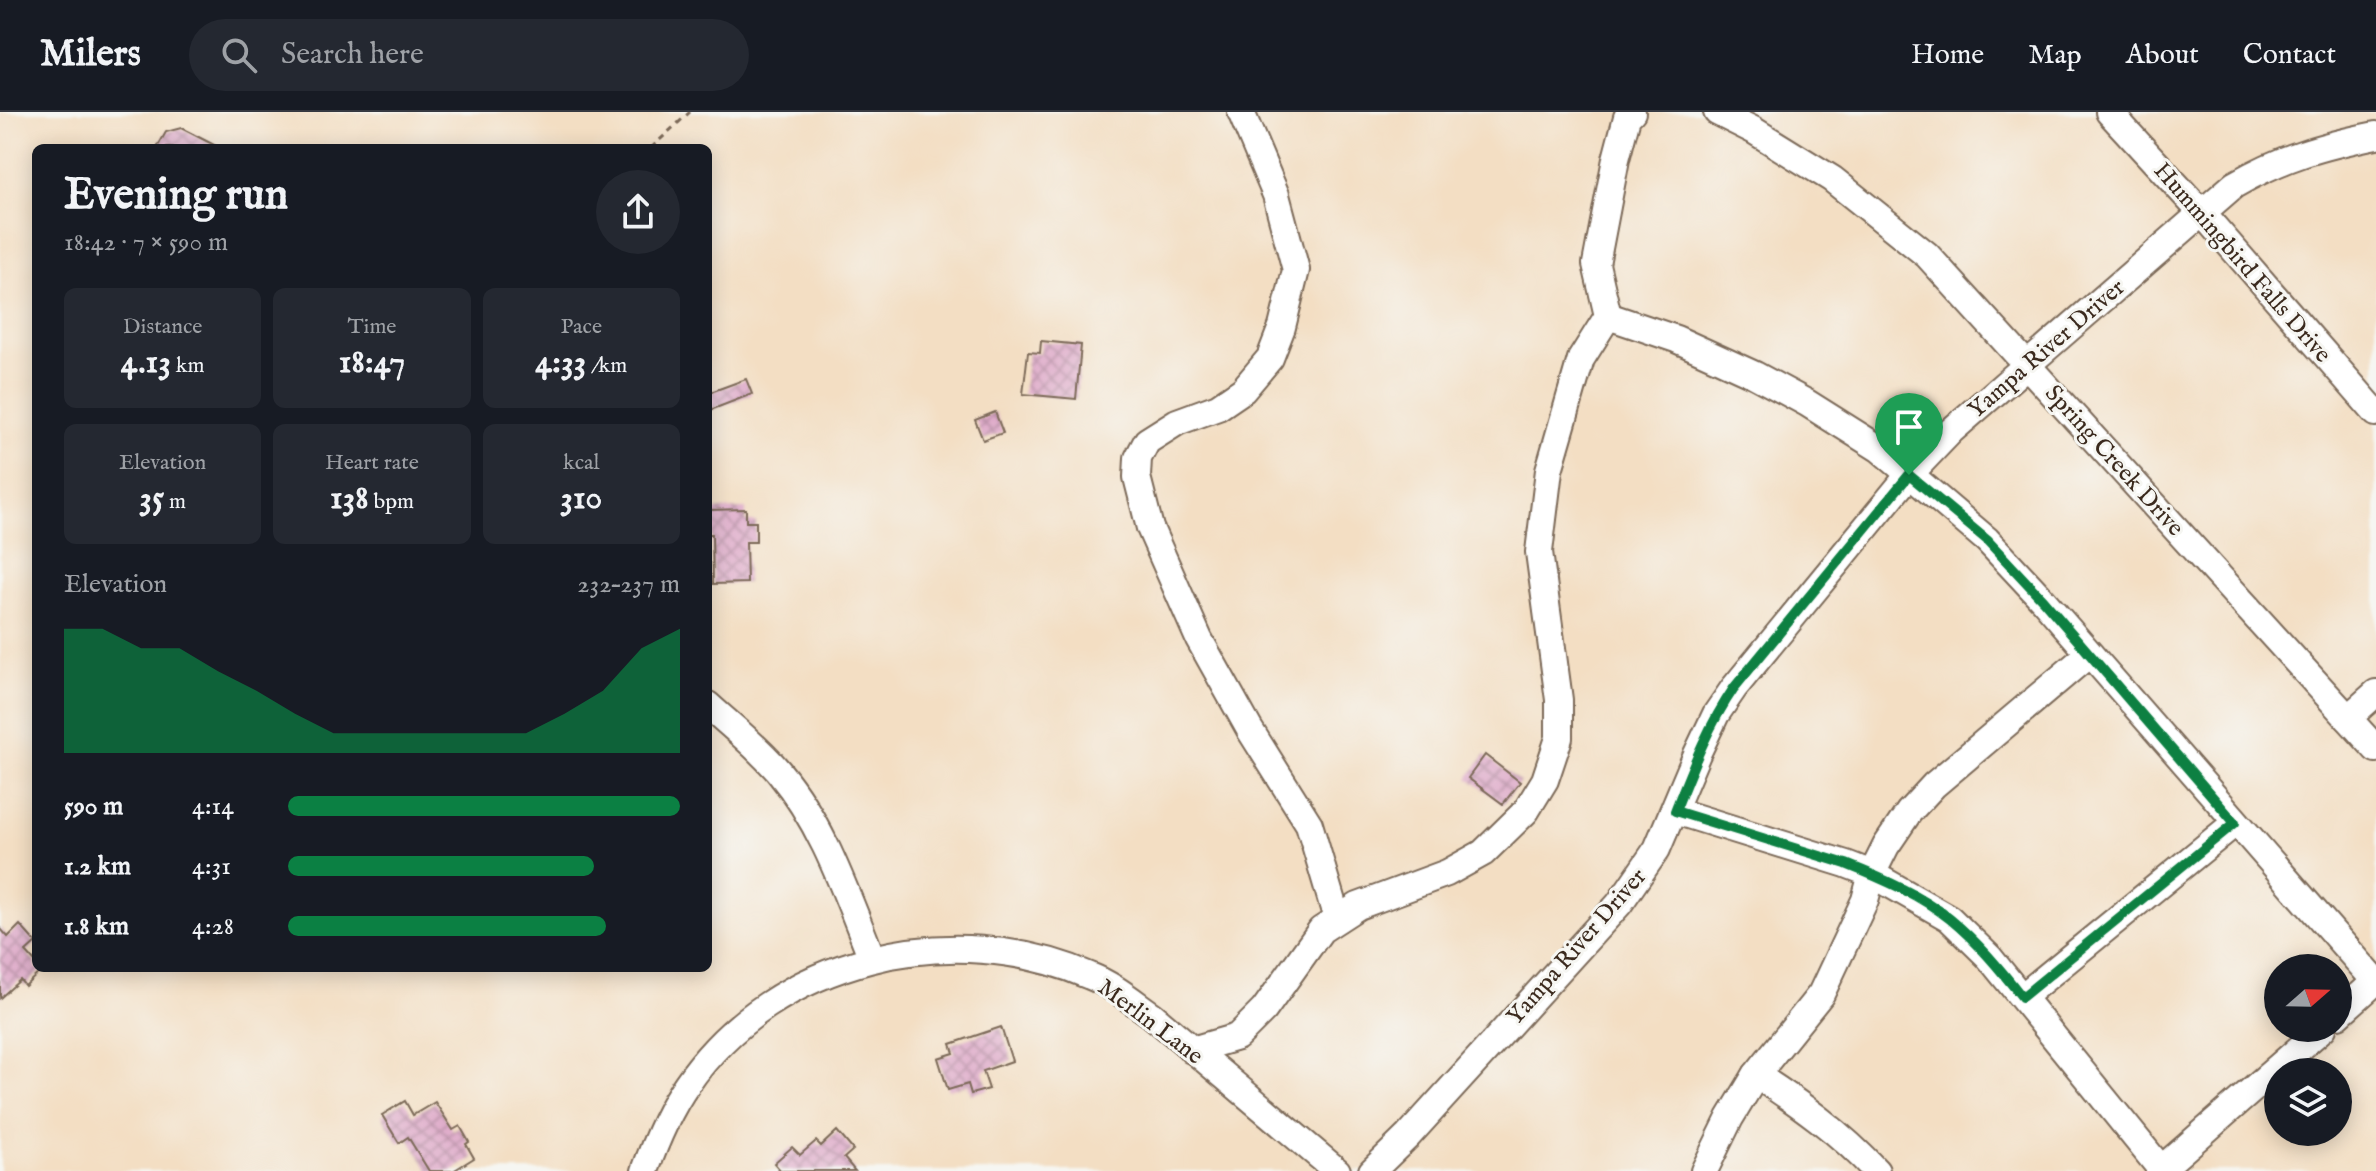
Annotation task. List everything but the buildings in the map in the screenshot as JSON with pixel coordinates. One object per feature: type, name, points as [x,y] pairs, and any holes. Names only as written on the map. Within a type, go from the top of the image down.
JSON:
[{"type":"street","points":[[1241,112],[1276,195],[1296,270],[1282,327],[1270,358],[1243,390],[1218,407],[1177,422],[1147,441],[1138,458],[1137,477],[1150,528],[1199,639],[1250,730],[1309,824],[1337,919]]},
{"type":"street","points":[[1192,1050],[1237,1037],[1264,1010],[1321,930],[1337,919],[1358,906],[1447,873],[1483,853],[1526,811],[1545,780],[1559,738],[1559,700],[1539,552],[1549,470],[1581,359],[1608,316],[1596,264],[1616,159],[1627,117],[1632,112]]},
{"type":"street","name":"Spring Creek Drive","points":[[1717,112],[1753,130],[1832,179],[1927,255],[2376,749]]},
{"type":"street","name":"Hummingbird Falls Drive","points":[[2109,112],[2202,213],[2376,413]]},
{"type":"street","name":"Yampa River Driver","points":[[1372,1171],[1408,1136],[1619,904],[1657,849],[1716,714],[1734,688],[1909,475],[1951,431],[2234,185],[2264,168],[2318,146],[2376,135]]},
{"type":"street","points":[[1608,316],[1676,339],[1807,403],[1880,449],[1987,540],[2376,982],[2352,1003]]},
{"type":"street","points":[[1704,1171],[1756,1075],[1821,994],[1865,900],[1872,874],[1909,812],[1934,785],[2089,654]]},
{"type":"street","points":[[2348,718],[2376,693]]},
{"type":"street","points":[[712,709],[778,772],[809,815],[835,865],[872,958]]},
{"type":"street","points":[[1675,811],[1872,874],[1949,918],[1989,957],[2160,1170],[2307,1042]]},
{"type":"street","points":[[2022,997],[2235,823]]},
{"type":"street","name":"Merlin Lane","points":[[645,1171],[669,1113],[688,1082],[719,1046],[770,1005],[805,983],[872,958],[948,947],[985,949],[1042,959],[1091,976],[1121,993],[1337,1171]]},
{"type":"street","points":[[1756,1075],[1803,1105],[1876,1171]]},
{"type":"path","points":[[655,144],[690,112]]},
{"type":"route","points":[[1909,475],[1987,540],[2043,600],[2235,823],[2022,997],[1989,957],[1949,918],[1872,874],[1675,811],[1716,714],[1734,688],[1909,475]]}]
